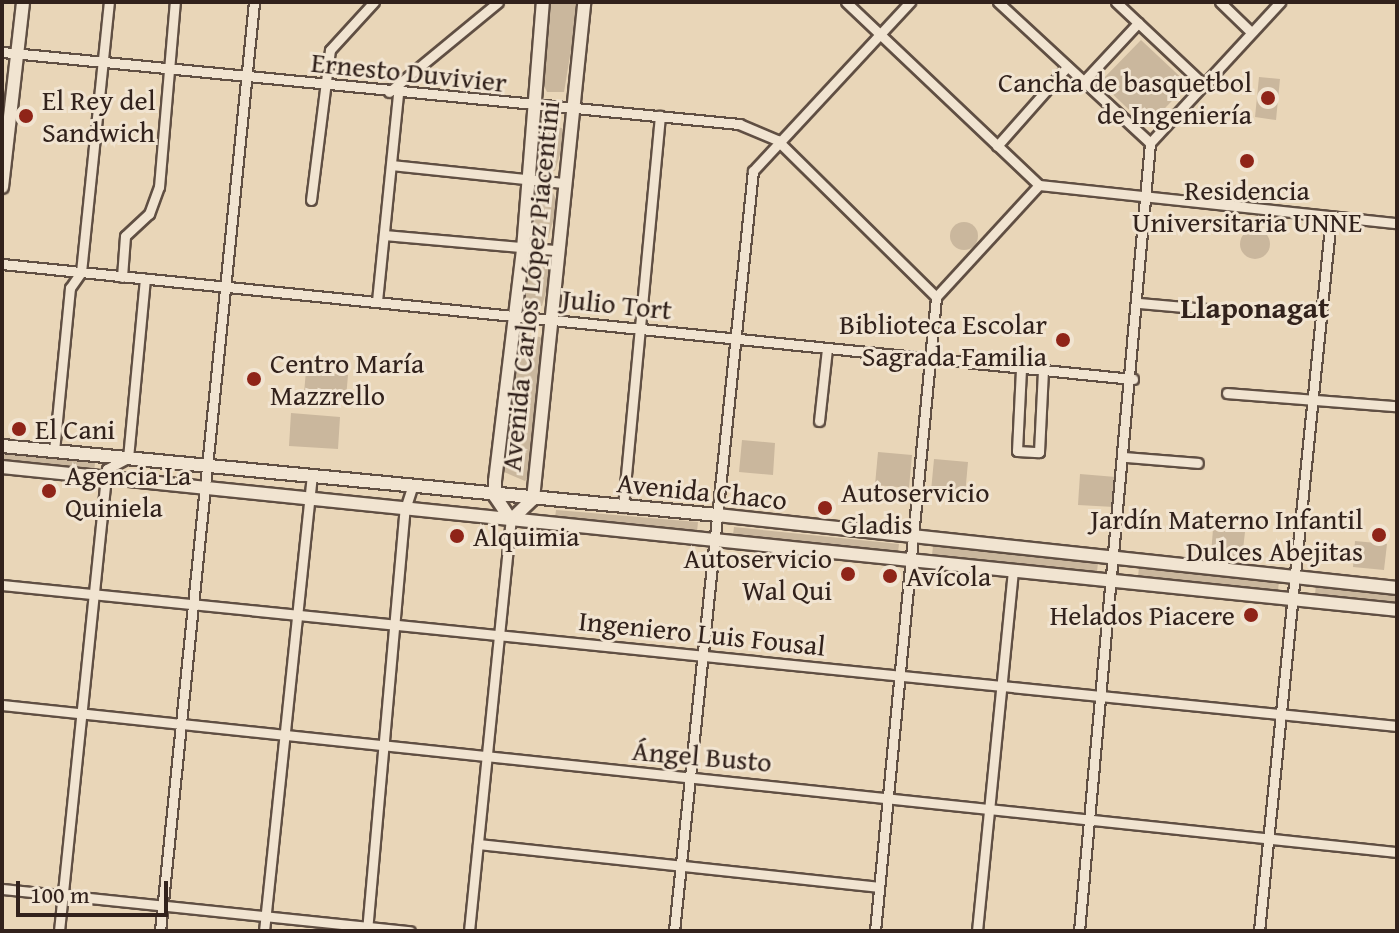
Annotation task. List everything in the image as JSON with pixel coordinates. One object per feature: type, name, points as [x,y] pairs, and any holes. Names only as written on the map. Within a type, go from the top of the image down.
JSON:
[{"type":"main road","points":[[2,187],[23,2]]},
{"type":"main road","name":"Avenida Carlos López Piacentini","points":[[543,2],[530,179],[495,496],[511,520],[533,499],[549,319],[584,2]]},
{"type":"main road","name":"Avenida Chaco","points":[[2,446],[495,496],[717,515],[913,539],[1397,588]]},
{"type":"main road","name":"Avenida Chaco","points":[[2,467],[712,539],[910,563],[1397,610]]},
{"type":"street","points":[[54,451],[70,288],[81,272],[109,2]]},
{"type":"street","points":[[122,277],[125,236],[149,214],[159,187],[175,2]]},
{"type":"street","points":[[160,931],[254,2]]},
{"type":"street","points":[[311,200],[323,86],[330,50],[374,2]]},
{"type":"street","points":[[377,301],[391,165],[393,92],[498,2]]},
{"type":"street","points":[[846,2],[1039,185],[1397,223]]},
{"type":"street","points":[[674,931],[712,539],[753,171],[777,140],[910,2]]},
{"type":"street","points":[[998,2],[1150,143]]},
{"type":"street","points":[[1116,2],[1203,84]]},
{"type":"street","points":[[1220,2],[1250,31]]},
{"type":"street","points":[[1079,931],[1133,379],[1149,197],[1150,143],[1280,2]]},
{"type":"street","points":[[1083,82],[1138,23]]},
{"type":"street","name":"Ernesto Duvivier","points":[[2,52],[533,107],[739,124],[777,140],[936,297]]},
{"type":"street","points":[[997,146],[1067,67]]},
{"type":"street","points":[[623,507],[660,116]]},
{"type":"street","points":[[391,165],[563,183]]},
{"type":"street","points":[[875,931],[936,297],[1039,185]]},
{"type":"street","points":[[1259,931],[1331,217]]},
{"type":"street","points":[[384,235],[557,250]]},
{"type":"street","name":"Julio Tort","points":[[2,264],[1133,379]]},
{"type":"street","points":[[59,931],[107,469],[128,458],[145,279]]},
{"type":"street","points":[[1138,303],[1230,311]]},
{"type":"street","points":[[819,421],[827,348]]},
{"type":"street","points":[[1021,369],[1017,451],[1039,452],[1043,371]]},
{"type":"street","points":[[1227,393],[1394,406]]},
{"type":"street","points":[[1125,457],[1198,463]]},
{"type":"street","points":[[264,931],[312,478]]},
{"type":"street","points":[[368,929],[386,745],[393,626],[405,509],[412,487]]},
{"type":"street","points":[[469,931],[511,520]]},
{"type":"street","points":[[977,931],[1013,571]]},
{"type":"street","name":"Ingeniero Luis Fousal","points":[[2,585],[1397,726]]},
{"type":"street","name":"Ángel Busto","points":[[2,705],[486,758],[887,794],[1397,852]]},
{"type":"street","points":[[478,844],[878,887]]},
{"type":"street","points":[[2,889],[410,931]]},
{"type":"shaded area","points":[[551,2],[579,2],[564,92],[547,92],[543,84]]},
{"type":"shaded area","points":[[1141,40],[1188,84],[1147,127],[1100,82]]},
{"type":"shaded area","name":"Cancha de basquetbol de Ingeniería","points":[[1259,77],[1280,79],[1276,120],[1255,117]]},
{"type":"shaded area","points":[[543,125],[562,128],[566,134],[555,171],[540,168],[535,162]]},
{"type":"shaded area","points":[[536,193],[553,193],[558,203],[548,239],[533,237],[528,230]]},
{"type":"shaded area","points":[[964,222],[974,226],[978,236],[974,246],[964,250],[954,246],[950,236],[954,226]]},
{"type":"shaded area","points":[[1255,229],[1261,230],[1269,238],[1269,250],[1261,258],[1255,259],[1249,258],[1241,250],[1240,244],[1241,238],[1249,230]]},
{"type":"shaded area","points":[[529,260],[546,260],[552,270],[542,306],[526,304],[521,297]]},
{"type":"shaded area","points":[[522,334],[540,337],[544,343],[530,475],[525,481],[504,472],[517,338]]},
{"type":"shaded area","points":[[306,371],[348,375],[346,398],[304,393]]},
{"type":"shaded area","points":[[291,413],[340,417],[338,449],[289,446]]},
{"type":"shaded area","points":[[742,440],[775,443],[773,475],[739,472]]},
{"type":"shaded area","points":[[878,452],[912,455],[909,488],[875,485]]},
{"type":"shaded area","points":[[2,453],[95,463],[94,472],[2,462]]},
{"type":"shaded area","points":[[934,459],[968,462],[965,495],[931,491]]},
{"type":"shaded area","points":[[1080,474],[1116,477],[1114,507],[1078,505]]},
{"type":"shaded area","points":[[556,510],[698,522],[697,532],[555,518]]},
{"type":"shaded area","points":[[734,527],[899,544],[898,552],[733,535]]},
{"type":"shaded area","points":[[1213,529],[1245,532],[1242,558],[1211,555]]},
{"type":"shaded area","points":[[1355,541],[1387,544],[1384,570],[1353,567]]},
{"type":"shaded area","points":[[933,546],[1098,563],[1097,572],[932,555]]},
{"type":"shaded area","points":[[1139,567],[1279,581],[1278,591],[1138,577]]},
{"type":"shaded area","points":[[1316,585],[1397,593],[1397,602],[1315,594]]},
{"type":"place","name":"Cancha de basquetbol de Ingeniería","points":[[1268,98]]},
{"type":"place","name":"El Rey del Sandwich","points":[[26,116]]},
{"type":"place","name":"Residencia Universitaria UNNE","points":[[1247,161]]},
{"type":"place","name":"Biblioteca Escolar Sagrada Familia","points":[[1063,340]]},
{"type":"place","name":"Centro María Mazzrello","points":[[254,379]]},
{"type":"place","name":"El Cani","points":[[19,429]]},
{"type":"place","name":"Agencia La Quiniela","points":[[49,491]]},
{"type":"place","name":"Autoservicio Gladis","points":[[825,508]]},
{"type":"place","name":"Jardín Materno Infantil Dulces Abejitas","points":[[1379,535]]},
{"type":"place","name":"Alquimia","points":[[457,536]]},
{"type":"place","name":"Autoservicio Wal Qui","points":[[848,574]]},
{"type":"place","name":"Avícola","points":[[890,576]]},
{"type":"place","name":"Helados Piacere","points":[[1251,615]]},
{"type":"district","name":"Llaponagat","points":[[1255,307]]}]
